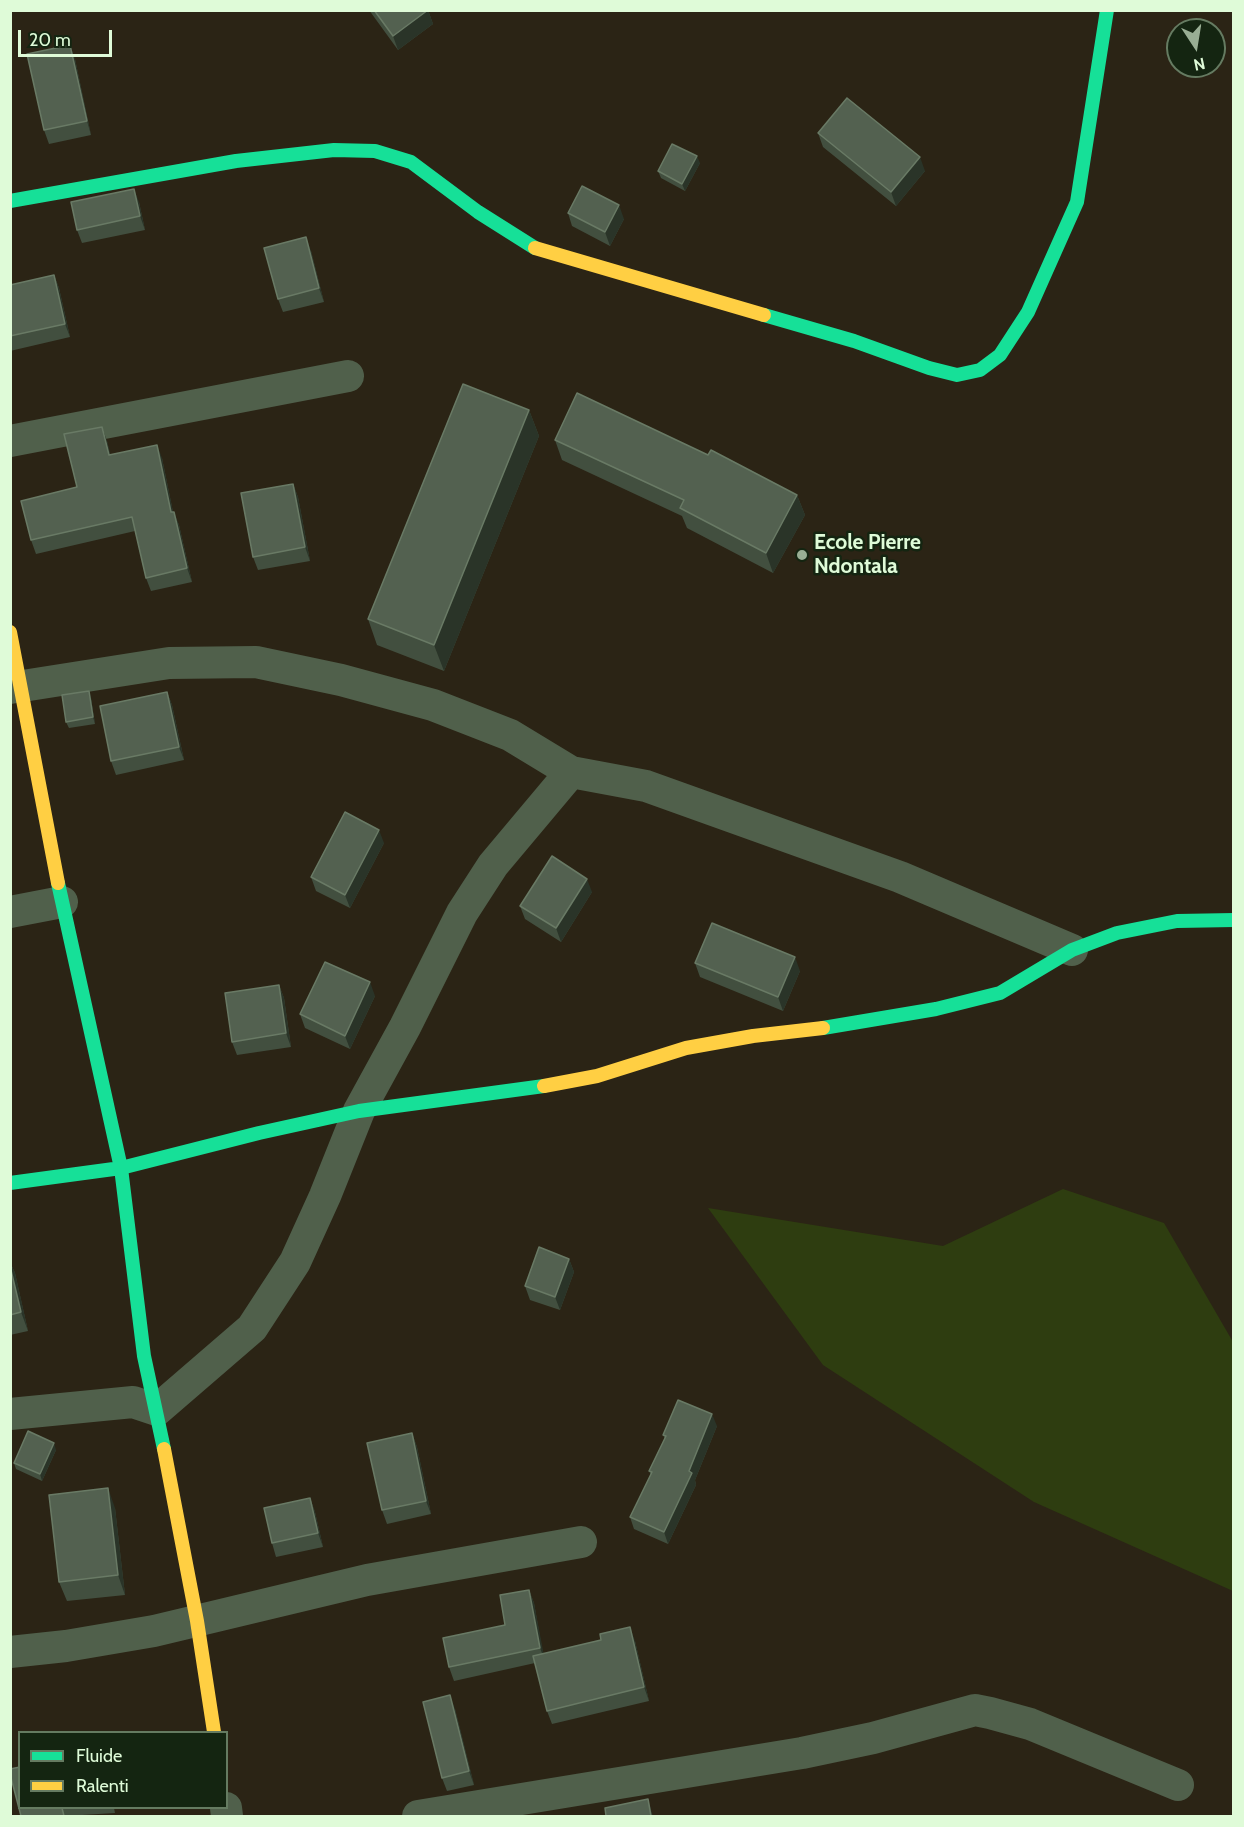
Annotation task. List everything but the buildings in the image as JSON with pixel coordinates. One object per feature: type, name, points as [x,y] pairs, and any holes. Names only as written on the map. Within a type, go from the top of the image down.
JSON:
[{"type":"street","points":[[10,201],[236,161],[334,150],[375,151],[411,162],[478,212],[534,248],[854,341],[929,369],[957,375],[980,370],[1000,356],[1028,312],[1077,202],[1107,10]]},
{"type":"street","points":[[10,441],[348,376]]},
{"type":"street","points":[[10,632],[15,688],[121,1168],[132,1273],[144,1356],[157,1410],[197,1621],[214,1731]]},
{"type":"street","points":[[15,688],[169,663],[255,662],[341,680],[433,705],[510,735],[571,772],[646,786],[900,877],[1072,950]]},
{"type":"street","points":[[157,1410],[252,1328],[295,1262],[325,1196],[358,1112],[405,1027],[462,913],[493,865],[571,772]]},
{"type":"street","points":[[10,912],[62,902]]},
{"type":"street","points":[[10,1183],[121,1168],[259,1132],[358,1112],[533,1088],[597,1076],[686,1048],[936,1009],[1000,993],[1072,950],[1117,933],[1177,921],[1233,920]]},
{"type":"street","points":[[10,1414],[133,1402],[157,1410]]},
{"type":"street","points":[[10,1652],[154,1631],[367,1580],[581,1542]]},
{"type":"street","points":[[434,1815],[802,1753],[873,1738],[975,1710],[1030,1724],[1178,1785]]},
{"type":"shaded area","points":[[11,11],[1233,11],[1233,1816],[11,1816]]},
{"type":"shaded area","points":[[1063,1189],[1164,1223],[1233,1342],[1233,1591],[1034,1502],[823,1365],[708,1208],[943,1246]]},
{"type":"traffic: fast","points":[[764,315],[854,341],[929,368],[957,375],[980,370],[1000,355],[1028,312],[1077,202],[1107,10]]},
{"type":"traffic: fast","points":[[10,201],[236,161],[334,150],[375,151],[411,162],[478,212],[535,248]]},
{"type":"traffic: fast","points":[[58,883],[121,1168],[144,1356],[164,1449]]},
{"type":"traffic: fast","points":[[823,1028],[936,1009],[1000,993],[1072,950],[1117,933],[1177,921],[1234,920]]},
{"type":"traffic: fast","points":[[10,1183],[121,1168],[259,1133],[359,1111],[544,1086]]},
{"type":"traffic: slow","points":[[535,248],[764,315]]},
{"type":"traffic: slow","points":[[10,632],[58,883]]},
{"type":"traffic: slow","points":[[544,1086],[597,1076],[686,1048],[753,1036],[823,1028]]},
{"type":"traffic: slow","points":[[164,1449],[197,1621],[214,1731]]},
{"type":"place","name":"Ecole Pierre Ndontala","points":[[802,555]]}]
